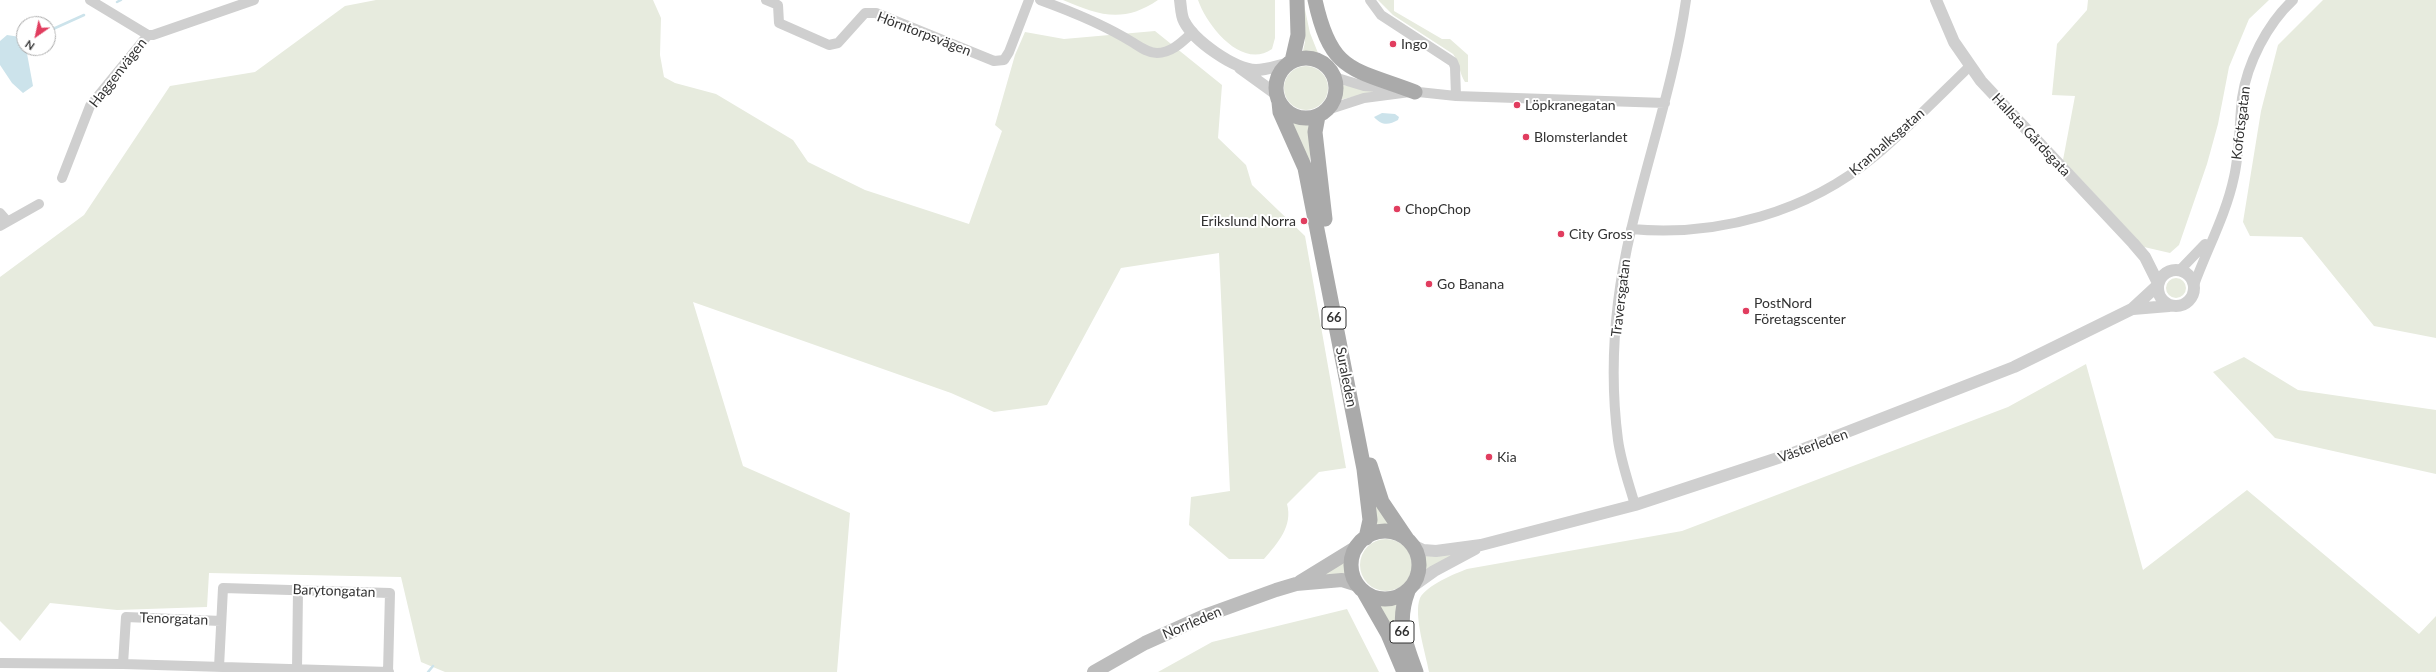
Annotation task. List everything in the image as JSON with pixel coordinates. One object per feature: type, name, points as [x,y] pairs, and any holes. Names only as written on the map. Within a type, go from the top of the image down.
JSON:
[{"type":"main road","name":"66","points":[[1278,98],[1277,77],[1289,62],[1298,35],[1297,0]]},
{"type":"main road","name":"66","points":[[1308,0],[1322,54],[1333,73],[1336,89],[1335,97],[1322,113]]},
{"type":"main road","points":[[1314,0],[1325,34],[1342,61],[1351,68],[1414,92]]},
{"type":"main road","points":[[1289,62],[1305,57],[1314,58],[1333,73]]},
{"type":"main road","points":[[1278,98],[1287,112],[1300,118],[1322,113]]},
{"type":"main road","name":"Suraleden","points":[[1278,98],[1280,112],[1305,168],[1364,469],[1370,520],[1362,542]]},
{"type":"main road","name":"Suraleden","points":[[1322,113],[1315,132],[1323,208],[1371,469],[1382,502],[1409,542]]},
{"type":"main road","points":[[1362,542],[1383,532],[1396,533],[1409,542]]},
{"type":"main road","name":"66","points":[[1362,542],[1352,558],[1352,568],[1361,588],[1388,634],[1404,672]]},
{"type":"main road","name":"Norrleden","points":[[1094,672],[1145,643],[1207,615],[1296,584],[1362,542]]},
{"type":"main road","name":"66","points":[[1409,542],[1417,554],[1419,565],[1402,608],[1402,629],[1416,672]]},
{"type":"main road","name":"Norrleden","points":[[1296,584],[1342,580],[1361,588]]},
{"type":"main road","points":[[1361,588],[1374,597],[1385,599],[1397,598],[1410,588]]},
{"type":"street","name":"Haggenvägen","points":[[90,0],[148,35],[160,34],[254,0]]},
{"type":"street","name":"Hörntorpsvägen","points":[[766,0],[778,5],[779,23],[829,45],[838,43],[865,13],[876,13],[994,61],[1004,60],[1009,52],[1029,0]]},
{"type":"street","points":[[1040,0],[1088,18],[1108,28],[1145,51],[1157,53],[1172,50],[1193,32]]},
{"type":"street","points":[[1180,0],[1184,21],[1193,32],[1217,53],[1232,62],[1278,98]]},
{"type":"street","points":[[1370,0],[1382,15],[1453,62],[1455,67],[1456,96]]},
{"type":"street","name":"Traversgatan","points":[[1635,504],[1618,441],[1614,369],[1619,297],[1631,229],[1675,63],[1686,0]]},
{"type":"street","name":"Hallsta Gårdsgata","points":[[1936,0],[1948,29],[1970,66],[1990,92],[2145,257],[2158,284]]},
{"type":"street","name":"Kofotsgatan","points":[[2194,284],[2227,205],[2235,176],[2242,96],[2246,79],[2260,45],[2286,6],[2293,0]]},
{"type":"street","name":"Haggenvägen","points":[[62,178],[90,106],[148,35]]},
{"type":"street","points":[[1232,62],[1257,70],[1289,62]]},
{"type":"street","name":"Kranbalksgatan","points":[[1631,229],[1671,231],[1724,225],[1769,214],[1807,199],[1839,182],[1874,157],[1970,66]]},
{"type":"street","points":[[1333,73],[1364,86],[1456,96],[1665,103]]},
{"type":"street","points":[[1322,113],[1364,98],[1414,92]]},
{"type":"street","points":[[0,213],[3,224],[39,204]]},
{"type":"street","name":"Kofotsgatan","points":[[2179,270],[2199,253],[2215,231]]},
{"type":"street","name":"Hallsta Gårdsgata","points":[[2145,257],[2179,270]]},
{"type":"street","points":[[2179,270],[2188,275],[2194,284],[2194,292],[2189,301],[2181,306],[2170,306],[2160,299],[2158,284],[2165,273],[2179,270]]},
{"type":"street","name":"Västerleden","points":[[1409,542],[1423,550],[1436,551],[1481,545],[1635,504],[1793,454],[2014,367],[2132,310],[2158,284]]},
{"type":"street","name":"Västerleden","points":[[2132,310],[2170,306]]},
{"type":"street","name":"Västerleden","points":[[1410,588],[1434,571],[1481,545]]},
{"type":"street","name":"Barytongatan","points":[[223,588],[390,593],[389,672]]},
{"type":"street","name":"Tenorgatan","points":[[219,667],[223,588]]},
{"type":"street","points":[[297,670],[298,590]]},
{"type":"street","name":"Tenorgatan","points":[[123,664],[126,618],[221,621]]},
{"type":"street","points":[[0,663],[123,664],[389,672]]},
{"type":"shaded area","points":[[376,0],[653,0],[661,18],[660,55],[664,77],[675,83],[716,94],[793,140],[808,162],[865,190],[969,224],[1002,131],[995,125],[1015,55],[1025,32],[1064,39],[1155,31],[1222,85],[1218,138],[1246,165],[1252,185],[1305,236],[1346,468],[1319,472],[1287,504],[1288,520],[1286,527],[1279,540],[1264,559],[1229,559],[1189,525],[1191,497],[1230,491],[1219,253],[1121,268],[1047,405],[994,412],[951,393],[693,302],[743,466],[850,513],[837,672],[445,672],[421,662],[401,577],[209,573],[207,607],[117,610],[50,603],[20,641],[0,621],[0,277],[84,215],[170,86],[255,72],[345,6]]},
{"type":"shaded area","points":[[1063,0],[1158,0],[1145,8],[1133,12],[1122,15],[1110,15],[1088,10]]},
{"type":"shaded area","points":[[1198,0],[1275,0],[1275,38],[1272,49],[1261,54],[1249,54],[1238,50],[1227,42],[1209,22]]},
{"type":"shaded area","points":[[1378,0],[1394,0],[1394,11],[1442,39],[1450,39],[1468,55],[1468,82],[1465,82],[1463,79],[1453,54],[1393,15]]},
{"type":"shaded area","points":[[2088,0],[2269,0],[2249,19],[2229,67],[2218,124],[2207,164],[2179,245],[2170,253],[2144,247],[2063,160],[2075,96],[2052,95],[2057,44],[2087,10]]},
{"type":"shaded area","points":[[2323,0],[2436,0],[2436,338],[2374,326],[2302,237],[2250,236],[2243,222],[2261,111],[2278,45]]},
{"type":"shaded area","points":[[1303,5],[1310,33],[1318,53],[1303,51],[1305,42]]},
{"type":"shaded area","points":[[1302,66],[1310,66],[1315,67],[1322,72],[1327,79],[1327,97],[1322,104],[1315,109],[1302,110],[1294,107],[1287,100],[1284,92],[1284,84],[1287,76],[1294,69]]},
{"type":"shaded area","points":[[1343,85],[1372,90],[1372,92],[1340,100]]},
{"type":"shaded area","points":[[1288,120],[1310,124],[1310,162]]},
{"type":"shaded area","points":[[2176,278],[2183,281],[2186,288],[2183,295],[2176,298],[2169,295],[2166,288],[2169,281]]},
{"type":"shaded area","points":[[2244,357],[2298,390],[2436,410],[2436,474],[2275,438],[2213,372]]},
{"type":"shaded area","points":[[2086,364],[2143,570],[2247,490],[2419,634],[2436,616],[2436,672],[1429,672],[1419,624],[1418,605],[1423,593],[1448,577],[1467,569],[1682,531],[2008,407]]},
{"type":"shaded area","points":[[1370,490],[1391,526],[1374,527]]},
{"type":"shaded area","points":[[1386,539],[1396,541],[1404,547],[1410,555],[1412,565],[1410,575],[1404,583],[1396,589],[1386,591],[1376,589],[1368,583],[1362,575],[1360,565],[1362,555],[1368,547],[1376,541]]},
{"type":"shaded area","points":[[1456,553],[1425,571],[1424,555]]},
{"type":"shaded area","points":[[1346,559],[1347,576],[1316,579]]},
{"type":"shaded area","points":[[1397,603],[1395,620],[1398,634],[1396,635],[1378,604]]},
{"type":"shaded area","points":[[1347,609],[1379,672],[1158,672],[1212,642]]},
{"type":"water","points":[[7,35],[16,36],[16,56],[27,56],[33,86],[23,93],[12,83],[0,65],[0,41]]},
{"type":"water","points":[[1382,113],[1395,114],[1399,117],[1398,120],[1389,124],[1380,122],[1374,117]]},
{"type":"waterway","points":[[117,2],[121,0]]},
{"type":"waterway","points":[[56,28],[84,15]]},
{"type":"waterway","points":[[428,672],[433,666]]},
{"type":"place","name":"Ingo","points":[[1393,44]]},
{"type":"place","name":"Löpkranegatan","points":[[1517,105]]},
{"type":"place","name":"Blomsterlandet","points":[[1526,137]]},
{"type":"place","name":"ChopChop","points":[[1397,209]]},
{"type":"place","name":"Erikslund Norra","points":[[1304,221]]},
{"type":"place","name":"City Gross","points":[[1561,234]]},
{"type":"place","name":"Go Banana","points":[[1429,284]]},
{"type":"place","name":"PostNord Företagscenter","points":[[1746,311]]},
{"type":"place","name":"Kia","points":[[1489,457]]}]
